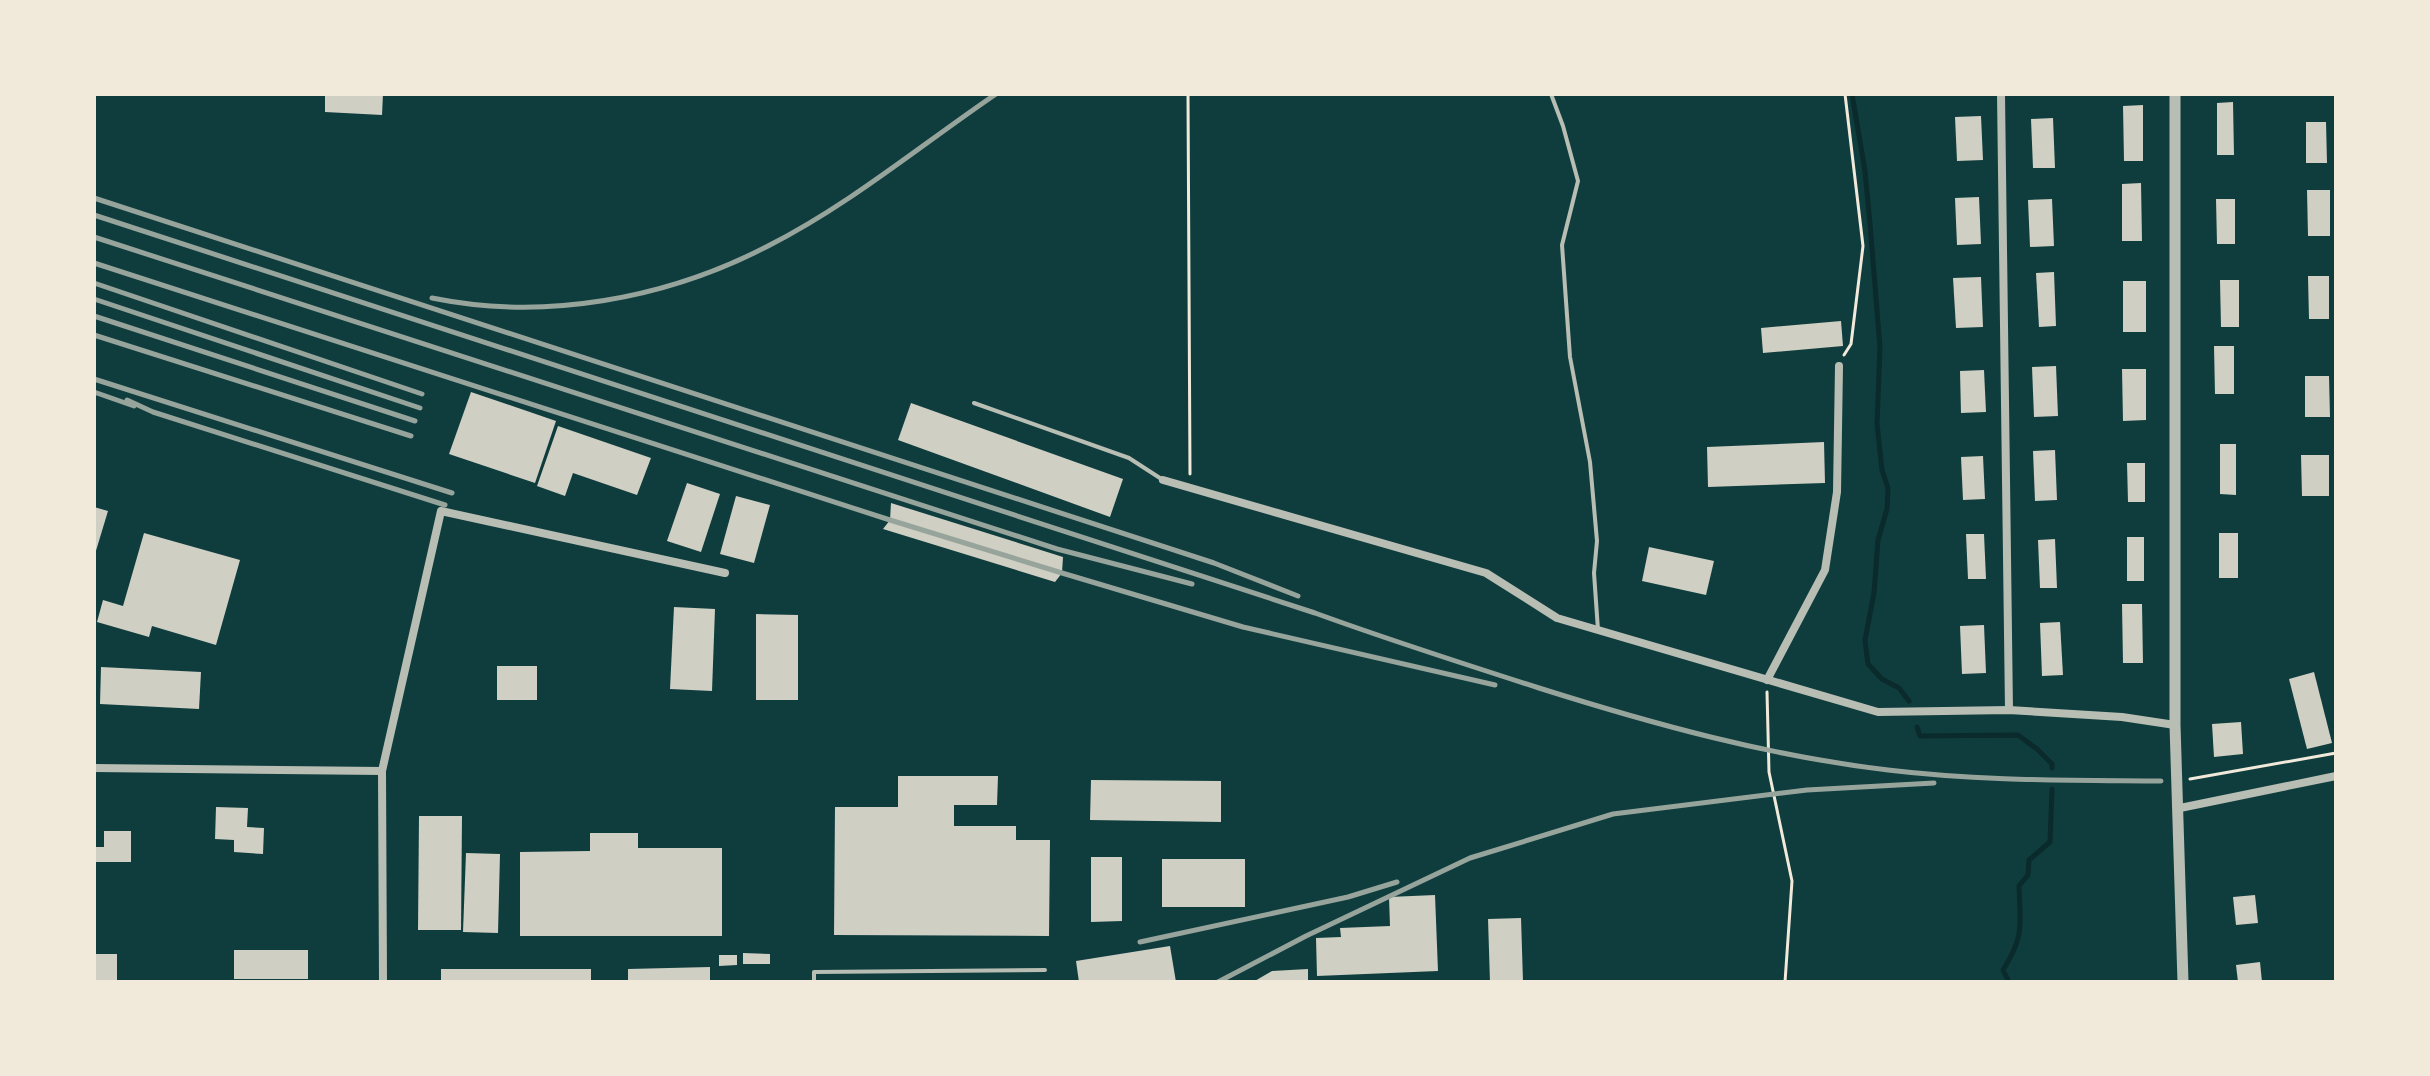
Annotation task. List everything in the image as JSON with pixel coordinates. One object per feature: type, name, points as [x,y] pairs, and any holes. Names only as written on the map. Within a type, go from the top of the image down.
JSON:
[{"type":"street","points":[[2001,94],[2009,710]]},
{"type":"street","points":[[2175,94],[2175,725],[2180,808],[2183,982]]},
{"type":"street","points":[[1767,680],[1825,570],[1837,492],[1839,366]]},
{"type":"street","points":[[1163,480],[1486,573],[1557,618],[1878,712],[2009,710],[2122,717],[2175,725]]},
{"type":"street","points":[[383,982],[382,771],[441,511],[725,573]]},
{"type":"street","points":[[94,768],[382,771]]},
{"type":"street","points":[[2180,808],[2336,776]]},
{"type":"lane","points":[[1551,94],[1578,181],[1562,245],[1570,357],[1590,462],[1597,541],[1594,573],[1598,630]]},
{"type":"lane","points":[[974,403],[1129,458],[1163,480]]},
{"type":"lane","points":[[814,982],[814,972],[1045,970]]},
{"type":"path","points":[[1188,94],[1190,489]]},
{"type":"path","points":[[1839,366],[1851,344],[1863,246],[1845,94]]},
{"type":"path","points":[[1767,680],[1769,772],[1792,881],[1785,982]]},
{"type":"path","points":[[2178,781],[2336,753]]},
{"type":"building","points":[[325,94],[383,94],[382,115],[325,112]]},
{"type":"building","points":[[2233,102],[2234,155],[2217,155],[2217,103]]},
{"type":"building","points":[[2143,105],[2143,161],[2124,161],[2123,106]]},
{"type":"building","points":[[1981,116],[1983,160],[1957,161],[1955,117]]},
{"type":"building","points":[[2053,118],[2055,168],[2033,168],[2031,119]]},
{"type":"building","points":[[2306,122],[2326,122],[2327,163],[2306,163]]},
{"type":"building","points":[[2141,183],[2142,241],[2122,241],[2122,184]]},
{"type":"building","points":[[2307,190],[2330,190],[2330,236],[2308,236]]},
{"type":"building","points":[[1979,197],[1981,244],[1957,245],[1955,198]]},
{"type":"building","points":[[2052,199],[2054,246],[2030,247],[2028,200]]},
{"type":"building","points":[[2216,199],[2235,199],[2235,244],[2217,244]]},
{"type":"building","points":[[2054,272],[2056,326],[2039,327],[2036,273]]},
{"type":"building","points":[[2308,276],[2329,276],[2329,319],[2309,319]]},
{"type":"building","points":[[1981,277],[1983,327],[1956,328],[1953,278]]},
{"type":"building","points":[[2220,280],[2239,280],[2239,327],[2221,327]]},
{"type":"building","points":[[2123,281],[2146,281],[2146,332],[2123,332]]},
{"type":"building","points":[[1841,321],[1843,346],[1763,353],[1761,328]]},
{"type":"building","points":[[2214,346],[2234,346],[2234,394],[2215,394]]},
{"type":"building","points":[[2056,366],[2058,416],[2034,417],[2032,367]]},
{"type":"building","points":[[2122,369],[2146,369],[2146,420],[2123,421]]},
{"type":"building","points":[[1984,370],[1986,412],[1961,413],[1960,371]]},
{"type":"building","points":[[2305,376],[2329,376],[2330,417],[2305,417]]},
{"type":"building","points":[[471,392],[556,421],[535,483],[449,454]]},
{"type":"building","points":[[911,403],[1123,479],[1110,517],[898,440]]},
{"type":"building","points":[[558,426],[651,458],[637,495],[573,473],[565,496],[537,486]]},
{"type":"building","points":[[1824,442],[1825,483],[1708,487],[1707,447]]},
{"type":"building","points":[[2220,444],[2236,444],[2236,495],[2220,494]]},
{"type":"building","points":[[2055,450],[2057,500],[2035,501],[2033,451]]},
{"type":"building","points":[[2301,455],[2329,455],[2329,496],[2302,496]]},
{"type":"building","points":[[1983,456],[1985,499],[1963,500],[1961,457]]},
{"type":"building","points":[[2127,463],[2145,463],[2145,502],[2128,502]]},
{"type":"building","points":[[687,483],[720,494],[701,552],[667,541]]},
{"type":"building","points":[[736,496],[770,505],[754,563],[720,554]]},
{"type":"building","points":[[891,503],[1063,557],[1062,573],[1055,582],[883,529],[890,520]]},
{"type":"building","points":[[94,507],[108,511],[95,554],[94,554]]},
{"type":"building","points":[[144,533],[240,560],[216,645],[152,626],[149,637],[97,622],[103,600],[123,606]]},
{"type":"building","points":[[2219,533],[2238,533],[2238,578],[2219,578]]},
{"type":"building","points":[[1966,534],[1984,534],[1986,579],[1968,579]]},
{"type":"building","points":[[2127,537],[2144,537],[2144,581],[2127,581]]},
{"type":"building","points":[[2055,539],[2057,588],[2040,588],[2038,540]]},
{"type":"building","points":[[1649,547],[1714,561],[1706,595],[1642,581]]},
{"type":"building","points":[[2122,604],[2142,604],[2143,663],[2123,663]]},
{"type":"building","points":[[674,607],[715,609],[712,691],[670,689]]},
{"type":"building","points":[[756,614],[798,615],[798,700],[756,700]]},
{"type":"building","points":[[2060,622],[2063,675],[2042,676],[2040,623]]},
{"type":"building","points":[[1984,625],[1986,673],[1962,674],[1960,626]]},
{"type":"building","points":[[497,666],[537,666],[537,700],[497,700]]},
{"type":"building","points":[[101,667],[201,672],[199,709],[100,704]]},
{"type":"building","points":[[2314,672],[2332,743],[2307,749],[2289,679]]},
{"type":"building","points":[[2241,722],[2243,754],[2214,757],[2212,724]]},
{"type":"building","points":[[898,776],[998,776],[997,805],[954,805],[954,826],[1016,826],[1016,840],[1050,840],[1049,936],[834,935],[835,807],[898,807]]},
{"type":"building","points":[[1091,780],[1221,781],[1221,822],[1090,820]]},
{"type":"building","points":[[216,807],[248,808],[247,827],[264,828],[263,854],[234,852],[234,840],[215,839]]},
{"type":"building","points":[[419,816],[462,816],[461,930],[418,930]]},
{"type":"building","points":[[104,831],[131,831],[131,862],[94,862],[94,847],[104,847]]},
{"type":"building","points":[[590,833],[638,833],[638,848],[722,848],[722,936],[520,936],[520,852],[590,851]]},
{"type":"building","points":[[466,853],[500,854],[498,933],[463,932]]},
{"type":"building","points":[[1091,857],[1122,857],[1122,921],[1091,922]]},
{"type":"building","points":[[1162,859],[1245,859],[1245,907],[1162,907]]},
{"type":"building","points":[[1435,895],[1438,971],[1317,976],[1316,938],[1341,937],[1340,928],[1390,926],[1389,897]]},
{"type":"building","points":[[2255,895],[2258,923],[2236,925],[2233,897]]},
{"type":"building","points":[[1521,918],[1523,982],[1490,982],[1488,919]]},
{"type":"building","points":[[1170,946],[1176,982],[1079,982],[1076,961]]},
{"type":"building","points":[[234,950],[308,950],[308,979],[234,979]]},
{"type":"building","points":[[743,953],[770,954],[770,964],[743,964]]},
{"type":"building","points":[[94,954],[117,954],[117,982],[94,982]]},
{"type":"building","points":[[719,955],[737,955],[737,965],[719,966]]},
{"type":"building","points":[[2260,962],[2262,982],[2238,982],[2236,965]]},
{"type":"building","points":[[710,967],[710,982],[628,982],[628,969]]},
{"type":"building","points":[[441,969],[591,969],[591,982],[441,982]]},
{"type":"building","points":[[1308,969],[1308,982],[1253,982],[1272,971]]},
{"type":"waterway","points":[[1852,94],[1870,224],[1880,347],[1877,424],[1882,470],[1888,488],[1865,640],[1868,664],[1882,679],[1899,688],[1909,701]]},
{"type":"waterway","points":[[1917,727],[1920,736],[2018,735],[2037,749],[2052,764],[2052,768]]},
{"type":"waterway","points":[[2009,982],[2003,970],[2018,938],[2019,886],[2028,875],[2029,860],[2050,842],[2052,789]]},
{"type":"railway","points":[[432,298],[475,305],[561,306],[647,292],[688,280],[729,264],[798,230],[884,174],[996,94]]},
{"type":"railway","points":[[94,198],[1214,563],[1298,596]]},
{"type":"railway","points":[[94,215],[1455,661],[1668,726],[1799,756],[1922,774],[2161,781]]},
{"type":"railway","points":[[94,237],[1057,549],[1192,584]]},
{"type":"railway","points":[[94,263],[1062,573],[1243,627],[1495,685]]},
{"type":"railway","points":[[94,283],[422,394]]},
{"type":"railway","points":[[94,299],[420,408]]},
{"type":"railway","points":[[94,316],[415,421]]},
{"type":"railway","points":[[94,335],[411,436]]},
{"type":"railway","points":[[94,379],[452,493]]},
{"type":"railway","points":[[94,392],[134,406]]},
{"type":"railway","points":[[127,400],[153,412],[445,505]]},
{"type":"railway","points":[[1218,982],[1306,936],[1470,858],[1613,814],[1807,790],[1934,783]]},
{"type":"railway","points":[[1140,942],[1348,897],[1397,882]]}]
